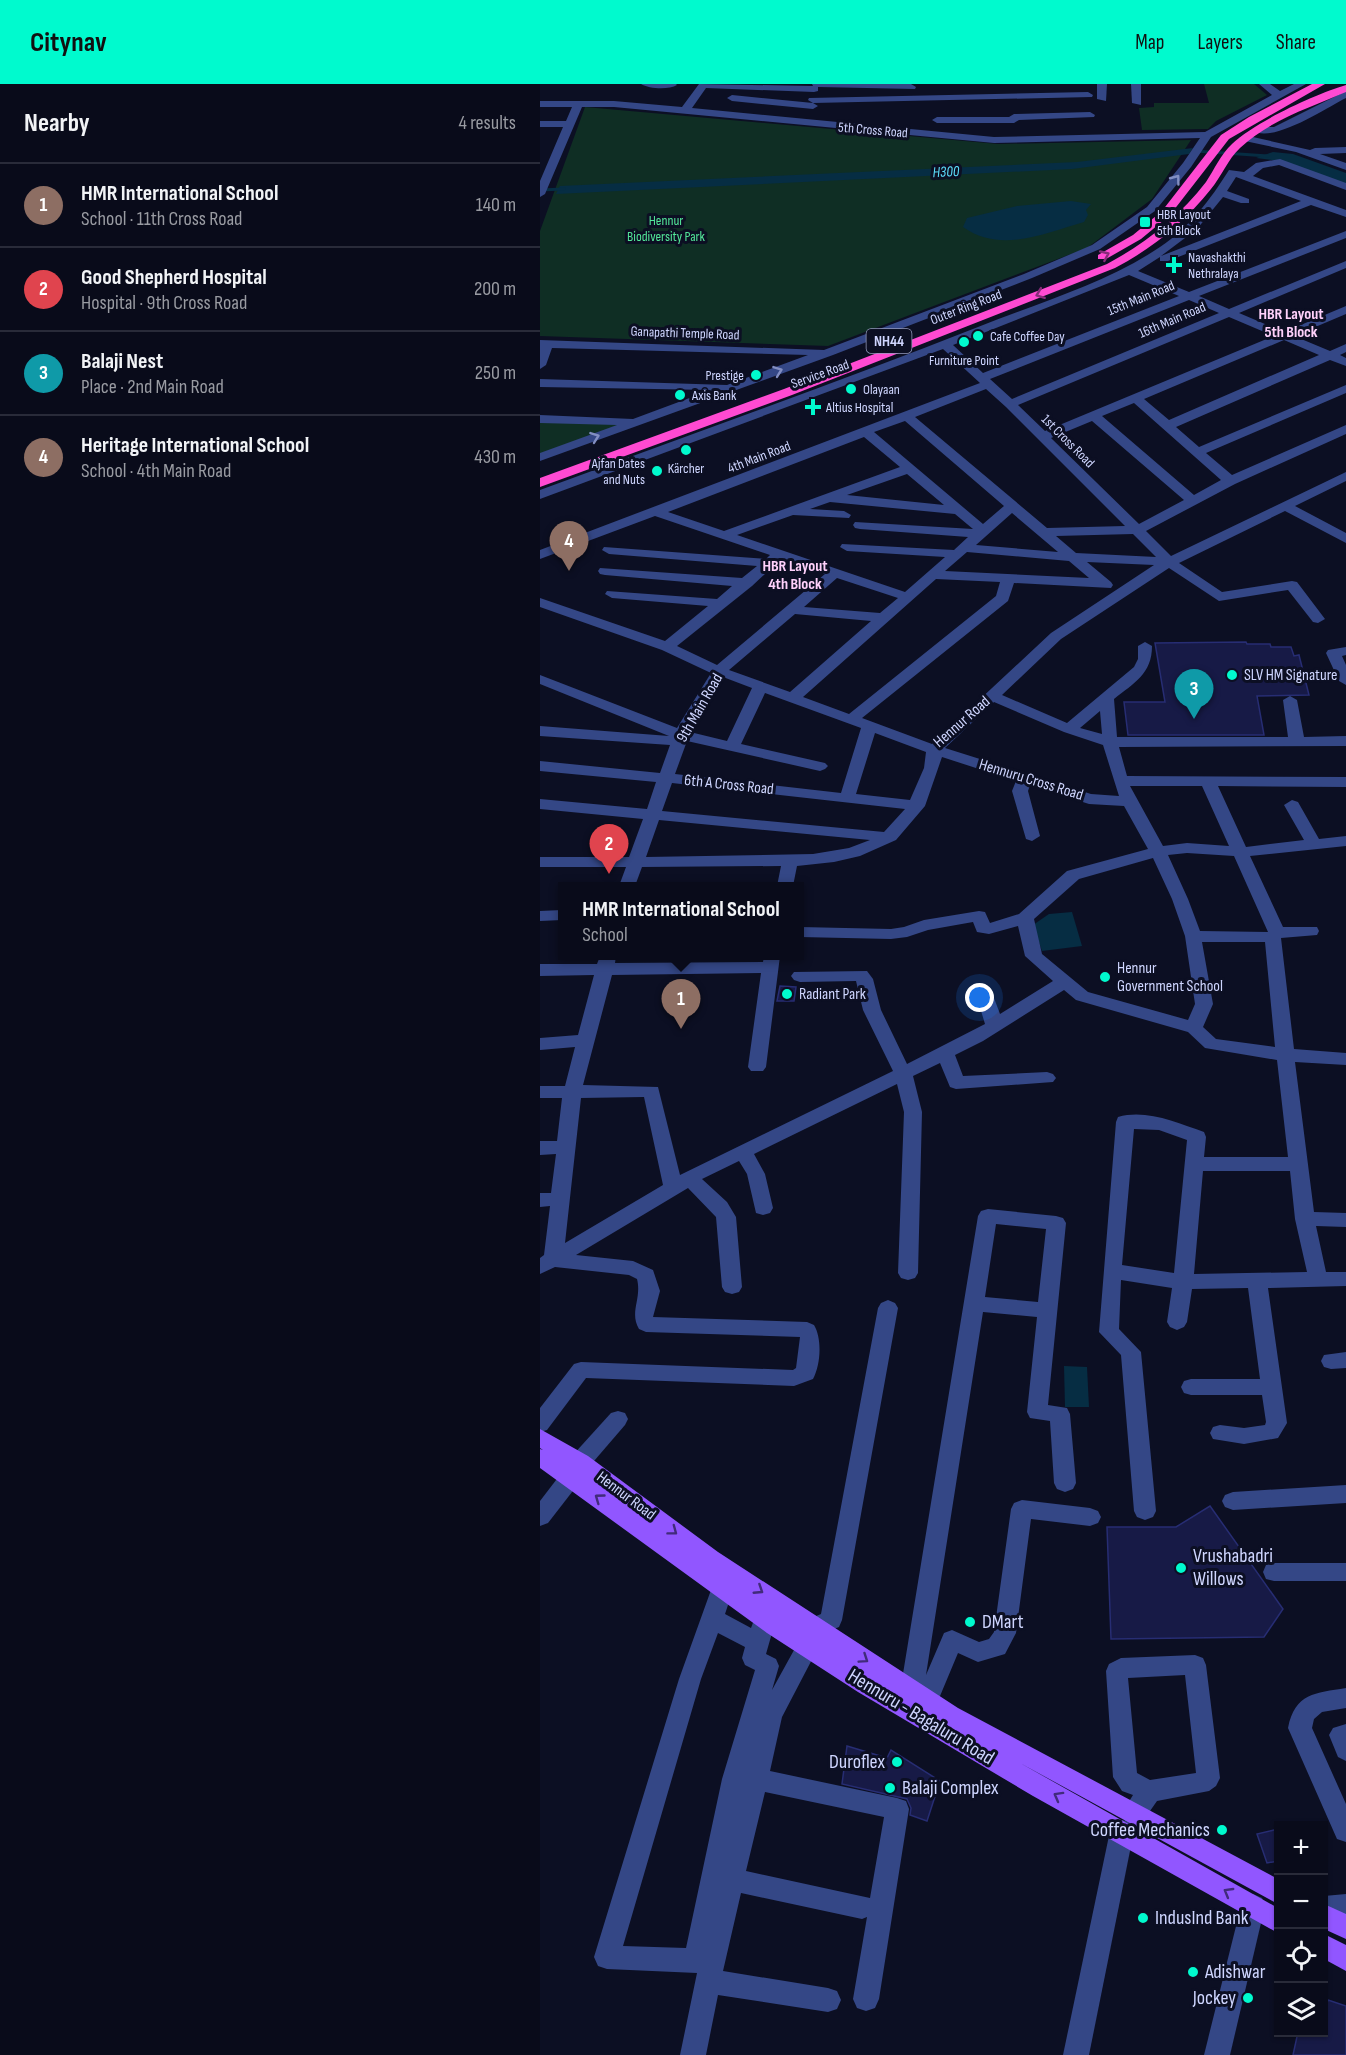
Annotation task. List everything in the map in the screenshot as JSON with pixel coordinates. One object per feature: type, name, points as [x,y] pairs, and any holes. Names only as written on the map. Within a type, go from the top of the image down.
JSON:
[{"type":"highway","name":"Outer Ring Road","points":[[540,471],[868,349],[1105,255],[1137,237],[1166,213],[1222,140],[1244,124],[1320,84]]},
{"type":"highway","name":"NH44","points":[[1257,130],[1346,88]]},
{"type":"highway","name":"Outer Ring Road","points":[[540,483],[777,396],[1111,266],[1150,243],[1184,216],[1234,147],[1257,130]]},
{"type":"highway","points":[[1208,135],[1222,140]]},
{"type":"main road","name":"Hennur Road","points":[[540,1437],[576,1469],[703,1564]]},
{"type":"main road","points":[[540,1457],[576,1469]]},
{"type":"main road","name":"Hennuru - Bagaluru Road","points":[[703,1564],[811,1637],[955,1740],[1274,1890]]},
{"type":"main road","name":"Hennuru - Bagaluru Road","points":[[703,1564],[722,1590],[765,1619],[811,1637],[920,1696],[1128,1822],[1274,1919]]},
{"type":"main road","points":[[1328,1918],[1346,1927]]},
{"type":"main road","points":[[1328,1949],[1346,1959]]},
{"type":"street","points":[[646,84],[673,85],[663,108]]},
{"type":"street","points":[[978,84],[981,98]]},
{"type":"street","points":[[1011,84],[1010,97],[1017,139]]},
{"type":"street","points":[[1102,84],[1102,99]]},
{"type":"street","points":[[1136,84],[1137,103]]},
{"type":"street","points":[[1264,84],[1278,95]]},
{"type":"street","name":"Service Road","points":[[540,457],[829,352],[1028,276],[1102,244],[1151,209],[1208,135],[1301,84]]},
{"type":"street","points":[[685,111],[704,85],[757,86],[814,93],[904,109],[938,93]]},
{"type":"street","points":[[724,115],[740,87]]},
{"type":"street","points":[[732,98],[814,93],[938,93],[981,98],[1088,95]]},
{"type":"street","points":[[811,124],[814,93]]},
{"type":"street","points":[[936,135],[938,93]]},
{"type":"street","points":[[1257,130],[1276,130],[1346,94]]},
{"type":"street","points":[[846,100],[848,120]]},
{"type":"street","name":"5th Cross Road","points":[[540,104],[663,108],[994,140],[1208,135]]},
{"type":"street","points":[[541,187],[578,104]]},
{"type":"street","points":[[904,109],[906,132]]},
{"type":"street","points":[[937,120],[1090,115]]},
{"type":"street","points":[[540,124],[569,124]]},
{"type":"street","points":[[1244,138],[1301,151],[1346,167]]},
{"type":"street","points":[[1301,151],[1346,150]]},
{"type":"street","points":[[1226,160],[1233,172],[1346,214]]},
{"type":"street","points":[[1247,176],[1260,165],[1280,162],[1346,187]]},
{"type":"street","name":"Service Road","points":[[540,495],[945,344],[1129,271],[1165,249],[1193,227],[1221,192],[1233,172]]},
{"type":"street","points":[[1221,192],[1245,201]]},
{"type":"street","points":[[1159,261],[1310,201]]},
{"type":"street","name":"15th Main Road","points":[[984,381],[1187,295],[1346,234]]},
{"type":"street","points":[[1165,249],[1181,251]]},
{"type":"street","name":"16th Main Road","points":[[1010,404],[1346,264]]},
{"type":"street","points":[[1129,271],[1346,362]]},
{"type":"street","points":[[1042,437],[1346,310]]},
{"type":"street","points":[[540,365],[543,344]]},
{"type":"street","name":"Ganapathi Temple Road","points":[[543,344],[829,352]]},
{"type":"street","name":"1st Cross Road","points":[[945,344],[1010,404],[1169,562],[1219,597],[1288,585],[1295,586],[1318,620]]},
{"type":"street","points":[[1167,426],[1346,348]]},
{"type":"street","name":"4th Main Road","points":[[540,555],[906,415],[984,381]]},
{"type":"street","points":[[540,383],[733,387]]},
{"type":"street","points":[[1197,452],[1346,388]]},
{"type":"street","points":[[1136,398],[1230,481]]},
{"type":"street","points":[[906,415],[1012,506],[1046,532],[1072,557],[1119,594]]},
{"type":"street","points":[[1093,416],[1193,501]]},
{"type":"street","points":[[540,419],[639,421]]},
{"type":"street","points":[[1046,532],[1138,530],[1230,481],[1346,429]]},
{"type":"street","points":[[865,431],[980,532]]},
{"type":"street","points":[[725,535],[908,469]]},
{"type":"street","name":"Hennur Road","points":[[540,602],[667,647],[761,687],[934,750],[1056,636],[1119,594],[1169,562],[1344,480]]},
{"type":"street","points":[[827,498],[956,510]]},
{"type":"street","points":[[792,698],[1012,506]]},
{"type":"street","points":[[1286,506],[1346,539]]},
{"type":"street","points":[[655,512],[908,597]]},
{"type":"street","points":[[792,512],[844,515]]},
{"type":"street","points":[[860,525],[980,532]]},
{"type":"street","points":[[847,547],[1169,562]]},
{"type":"street","points":[[609,550],[769,563]]},
{"type":"street","points":[[667,647],[769,563],[782,555]]},
{"type":"street","points":[[605,571],[747,583]]},
{"type":"street","name":"9th Main Road","points":[[628,882],[680,738],[720,671],[836,573]]},
{"type":"street","points":[[935,575],[1103,583]]},
{"type":"street","points":[[850,720],[1003,598],[1008,579]]},
{"type":"street","points":[[612,594],[720,603]]},
{"type":"street","points":[[794,610],[883,618]]},
{"type":"street","points":[[1069,729],[1141,669],[1145,659],[1144,646]]},
{"type":"street","points":[[1346,651],[1333,653],[1346,681]]},
{"type":"street","points":[[540,679],[680,738]]},
{"type":"street","points":[[732,746],[761,687]]},
{"type":"street","points":[[992,696],[1069,729],[1110,742],[1346,741]]},
{"type":"street","points":[[1106,696],[1110,742],[1120,781],[1129,802],[1158,851],[1180,899],[1193,936],[1204,1004],[1194,1028]]},
{"type":"street","points":[[1290,700],[1297,742]]},
{"type":"street","points":[[847,798],[869,727]]},
{"type":"street","points":[[540,730],[680,738],[732,746],[820,766]]},
{"type":"street","points":[[540,862],[790,861],[861,851],[890,837],[917,806],[935,759],[934,750]]},
{"type":"street","name":"Hennuru Cross Road","points":[[934,750],[1089,799],[1129,802]]},
{"type":"street","name":"6th A Cross Road","points":[[540,766],[917,806]]},
{"type":"street","points":[[1025,779],[1020,791],[1032,836]]},
{"type":"street","points":[[1120,781],[1346,782]]},
{"type":"street","points":[[1208,781],[1241,852],[1275,935],[1273,953],[1298,1164],[1305,1219],[1318,1279]]},
{"type":"street","points":[[540,804],[890,837]]},
{"type":"street","points":[[1293,805],[1314,844]]},
{"type":"street","points":[[804,932],[907,932],[924,925],[979,916],[983,928],[989,930],[1025,918],[1073,875],[1158,851],[1187,848],[1241,852],[1314,844],[1344,847]]},
{"type":"street","points":[[786,882],[790,861]]},
{"type":"street","points":[[540,916],[558,915]]},
{"type":"street","points":[[1025,918],[1034,956],[1082,996],[1194,1028],[1211,1044],[1286,1055],[1346,1059]]},
{"type":"street","points":[[1193,936],[1275,935],[1311,931]]},
{"type":"street","points":[[540,970],[607,962],[772,961],[757,1067]]},
{"type":"street","points":[[547,1264],[550,1199],[564,1147],[572,1093],[607,962]]},
{"type":"street","points":[[800,976],[861,975],[877,1023],[903,1073],[913,1112],[908,1273]]},
{"type":"street","points":[[547,1264],[681,1183],[995,1026],[1065,981]]},
{"type":"street","points":[[985,994],[995,1026]]},
{"type":"street","points":[[540,1044],[585,1040]]},
{"type":"street","points":[[945,1052],[956,1083],[1047,1078]]},
{"type":"street","points":[[540,1092],[652,1092],[681,1183],[720,1207],[726,1217],[732,1287]]},
{"type":"street","points":[[1145,1511],[1131,1352],[1110,1332],[1112,1271],[1125,1122],[1161,1124],[1197,1137],[1177,1322]]},
{"type":"street","points":[[540,1148],[564,1147]]},
{"type":"street","points":[[743,1152],[756,1174],[763,1208]]},
{"type":"street","points":[[1193,1164],[1298,1164]]},
{"type":"street","points":[[920,1696],[973,1304],[988,1216],[1056,1223],[1037,1412],[1060,1414],[1065,1483]]},
{"type":"street","points":[[1305,1219],[1346,1220]]},
{"type":"street","points":[[540,1424],[581,1370],[794,1378],[806,1373],[810,1335],[807,1330],[645,1320],[650,1291],[646,1275],[633,1268],[547,1264]]},
{"type":"street","points":[[1112,1271],[1183,1282],[1346,1280]]},
{"type":"street","points":[[1220,1433],[1244,1436],[1270,1432],[1277,1424],[1257,1281]]},
{"type":"street","points":[[973,1304],[1047,1310]]},
{"type":"street","points":[[693,2055],[708,1981],[771,1715],[811,1637],[831,1620],[888,1308]]},
{"type":"street","points":[[1191,1387],[1272,1387]]},
{"type":"street","points":[[540,1517],[618,1419]]},
{"type":"street","points":[[1233,1501],[1346,1494]]},
{"type":"street","points":[[920,1696],[952,1640],[978,1652],[997,1647],[1005,1633],[1022,1509],[1090,1517]]},
{"type":"street","points":[[1274,1572],[1346,1572]]},
{"type":"street","points":[[722,1590],[690,1679],[607,1957],[696,1961],[734,1779],[768,1666],[753,1658],[765,1619]]},
{"type":"street","points":[[711,1618],[757,1642]]},
{"type":"street","points":[[1076,2055],[1128,1822],[1150,1791],[1201,1783],[1208,1778],[1195,1665],[1121,1668],[1117,1671],[1125,1777],[1130,1783],[1150,1791]]},
{"type":"street","points":[[1346,1698],[1317,1703],[1303,1713],[1300,1728],[1346,1831]]},
{"type":"street","points":[[1346,1734],[1341,1735],[1346,1750]]},
{"type":"street","points":[[756,1779],[897,1809],[866,1999]]},
{"type":"street","points":[[732,1879],[862,1907]]},
{"type":"street","points":[[1217,2055],[1253,1906]]},
{"type":"street","points":[[1328,1908],[1346,1906]]},
{"type":"street","points":[[708,1981],[828,2000]]},
{"type":"green space","points":[[1204,84],[1254,84],[1267,95],[1216,121],[1208,129],[1142,130],[1139,108],[1154,107],[1154,103],[1209,103]]},
{"type":"green space","name":"Hennur Biodiversity Park","points":[[585,107],[998,144],[1191,140],[1152,199],[1087,248],[828,346],[540,336],[540,231]]},
{"type":"green space","points":[[540,421],[627,423],[540,455]]},
{"type":"water","points":[[1193,148],[1189,154],[1072,169],[556,194],[560,186],[1077,162]]},
{"type":"water","points":[[1273,152],[1293,154],[1346,173],[1346,184],[1279,161],[1256,158]]},
{"type":"water","points":[[1071,201],[1091,204],[1086,210],[1088,215],[1084,222],[1039,236],[1008,240],[992,239],[963,227],[967,218],[1017,206]]},
{"type":"water","points":[[1072,912],[1082,946],[1042,951],[1033,925],[1049,914]]},
{"type":"water","points":[[1064,1366],[1087,1367],[1089,1407],[1065,1407]]},
{"type":"building","name":"SLV HM Signature","points":[[1246,642],[1247,644],[1270,644],[1271,647],[1291,647],[1294,656],[1299,655],[1309,695],[1257,696],[1264,735],[1128,735],[1124,702],[1165,702],[1155,643]]},
{"type":"building","name":"Radiant Park","points":[[780,986],[796,987],[794,1001],[777,1001]]},
{"type":"building","name":"Vrushabadri Willows","points":[[1210,1506],[1283,1609],[1264,1637],[1111,1639],[1107,1527],[1176,1527]]},
{"type":"building","name":"Balaji Complex","points":[[847,1746],[887,1758],[891,1750],[940,1781],[927,1821],[910,1815],[911,1808],[907,1799],[842,1784]]},
{"type":"building","points":[[1274,1830],[1274,1862],[1267,1863],[1257,1834]]},
{"type":"building","points":[[1328,2000],[1346,2006],[1346,2055],[1293,2055],[1297,2037],[1328,2037]]},
{"type":"waterway","name":"H300","points":[[1195,151],[1268,156]]},
{"type":"waterway","name":"H300","points":[[540,190],[564,189]]},
{"type":"place","name":"HBR Layout 5th Block","points":[[1145,222]]},
{"type":"place","name":"Navashakthi Nethralaya","points":[[1174,265]]},
{"type":"place","name":"Cafe Coffee Day","points":[[978,336]]},
{"type":"place","name":"Furniture Point","points":[[964,342]]},
{"type":"place","name":"Prestige","points":[[756,375]]},
{"type":"place","name":"Olayaan","points":[[851,389]]},
{"type":"place","name":"Axis Bank","points":[[680,395]]},
{"type":"place","name":"Altius Hospital","points":[[813,407]]},
{"type":"place","name":"Kärcher","points":[[686,450]]},
{"type":"place","name":"Ajfan Dates and Nuts","points":[[657,471]]},
{"type":"place","name":"Heritage International School","points":[[569,571]]},
{"type":"place","name":"SLV HM Signature","points":[[1232,675]]},
{"type":"place","name":"Balaji Nest","points":[[1194,719]]},
{"type":"place","name":"Good Shepherd Hospital","points":[[609,874]]},
{"type":"place","name":"Hennur Government School","points":[[1105,977]]},
{"type":"place","name":"Radiant Park","points":[[787,994]]},
{"type":"place","name":"HMR International School","points":[[681,1029]]},
{"type":"place","name":"Vrushabadri Willows","points":[[1181,1568]]},
{"type":"place","name":"DMart","points":[[970,1622]]},
{"type":"place","name":"Duroflex","points":[[897,1762]]},
{"type":"place","name":"Balaji Complex","points":[[890,1788]]},
{"type":"place","name":"Coffee Mechanics","points":[[1222,1830]]},
{"type":"place","name":"IndusInd Bank","points":[[1143,1918]]},
{"type":"place","name":"Adishwar","points":[[1193,1972]]},
{"type":"place","name":"Jockey","points":[[1248,1998]]},
{"type":"district","name":"HBR Layout 5th Block","points":[[1291,323]]},
{"type":"district","name":"HBR Layout 4th Block","points":[[795,575]]}]
